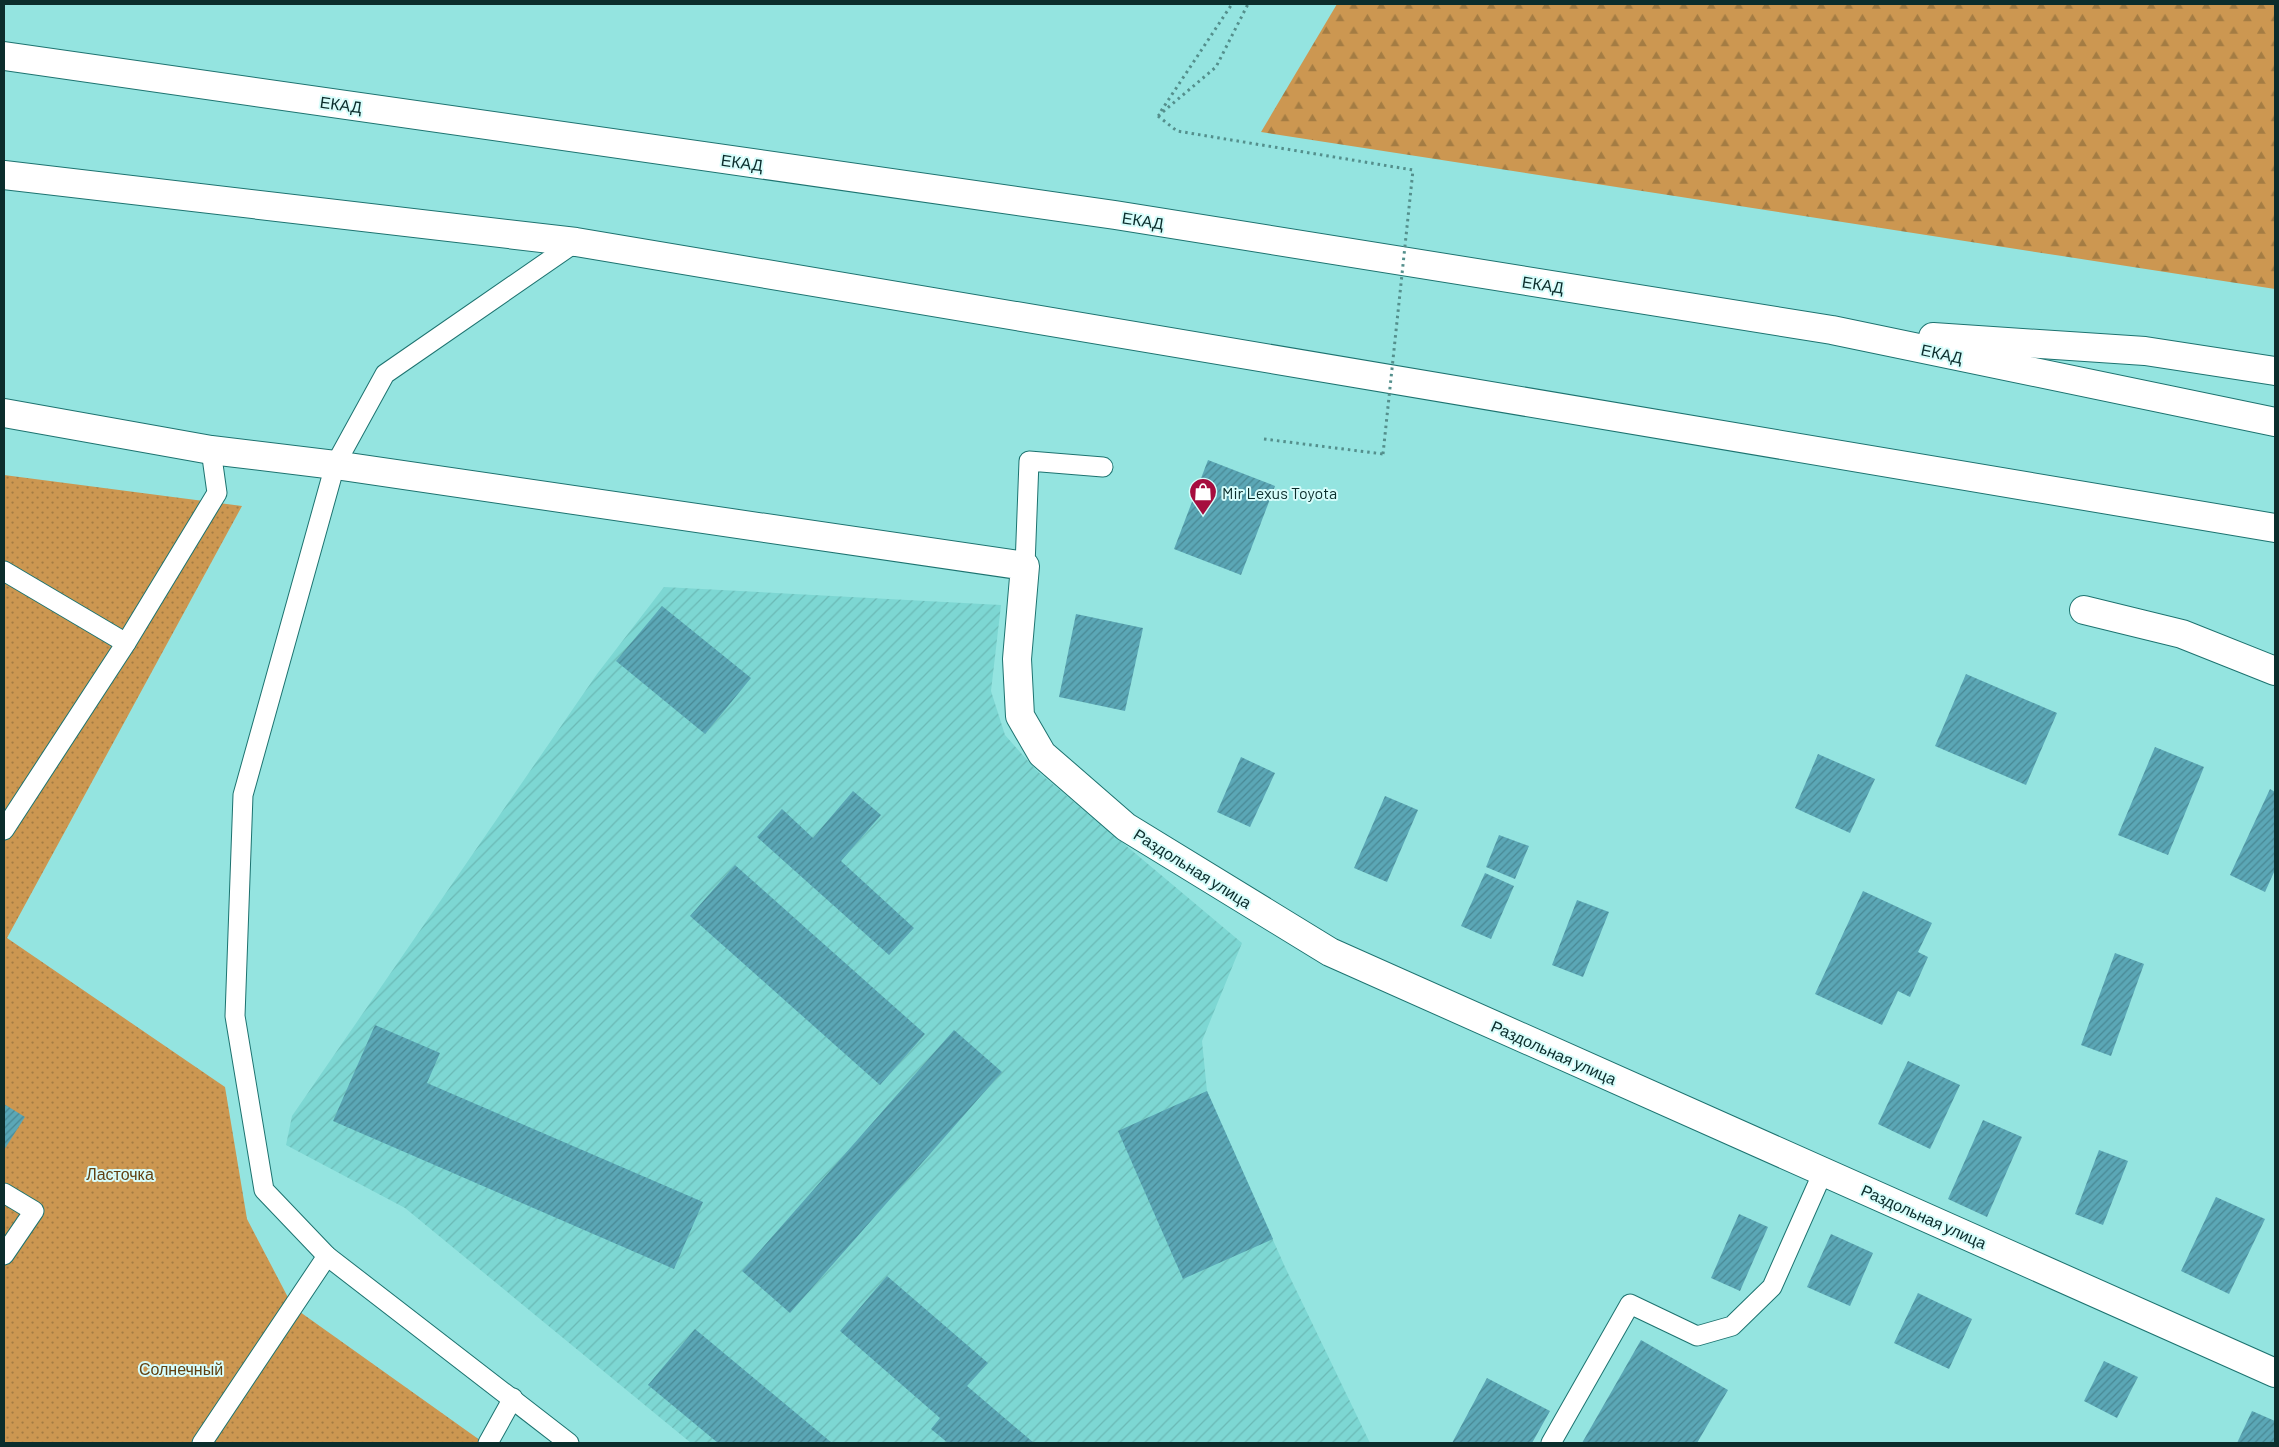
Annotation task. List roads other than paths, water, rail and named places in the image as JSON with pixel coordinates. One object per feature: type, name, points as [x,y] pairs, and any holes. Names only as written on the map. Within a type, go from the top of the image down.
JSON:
[{"type":"main road","name":"ЕКАД","points":[[4,56],[1115,215],[1832,330],[2275,422]]},
{"type":"main road","points":[[4,175],[576,242],[2275,528]]},
{"type":"main road","points":[[1832,330],[2145,351],[2275,371]]},
{"type":"main road","points":[[4,413],[211,450],[335,464],[1025,566]]},
{"type":"main road","name":"Раздольная улица","points":[[1025,566],[1017,659],[1020,716],[1042,754],[1126,827],[1330,952],[2275,1373]]},
{"type":"main road","points":[[2084,610],[2182,634],[2275,671]]},
{"type":"lane","points":[[569,1443],[327,1256],[264,1190],[235,1016],[243,795],[335,464],[385,374],[576,242]]},
{"type":"lane","points":[[4,830],[126,643],[217,493],[211,450]]},
{"type":"lane","points":[[1025,566],[1029,461],[1103,467]]},
{"type":"lane","points":[[4,571],[126,643]]},
{"type":"lane","points":[[1551,1443],[1630,1304],[1697,1336],[1732,1326],[1772,1287],[1823,1172]]},
{"type":"lane","points":[[4,1193],[34,1211],[4,1255]]},
{"type":"lane","points":[[202,1443],[327,1256]]},
{"type":"lane","points":[[488,1443],[513,1398]]},
{"type":"place","name":"Mir Lexus Toyota","points":[[1203,516]]},
{"type":"park label","name":"Ласточка","points":[[120,1173]]},
{"type":"park label","name":"Солнечный","points":[[181,1368]]}]
